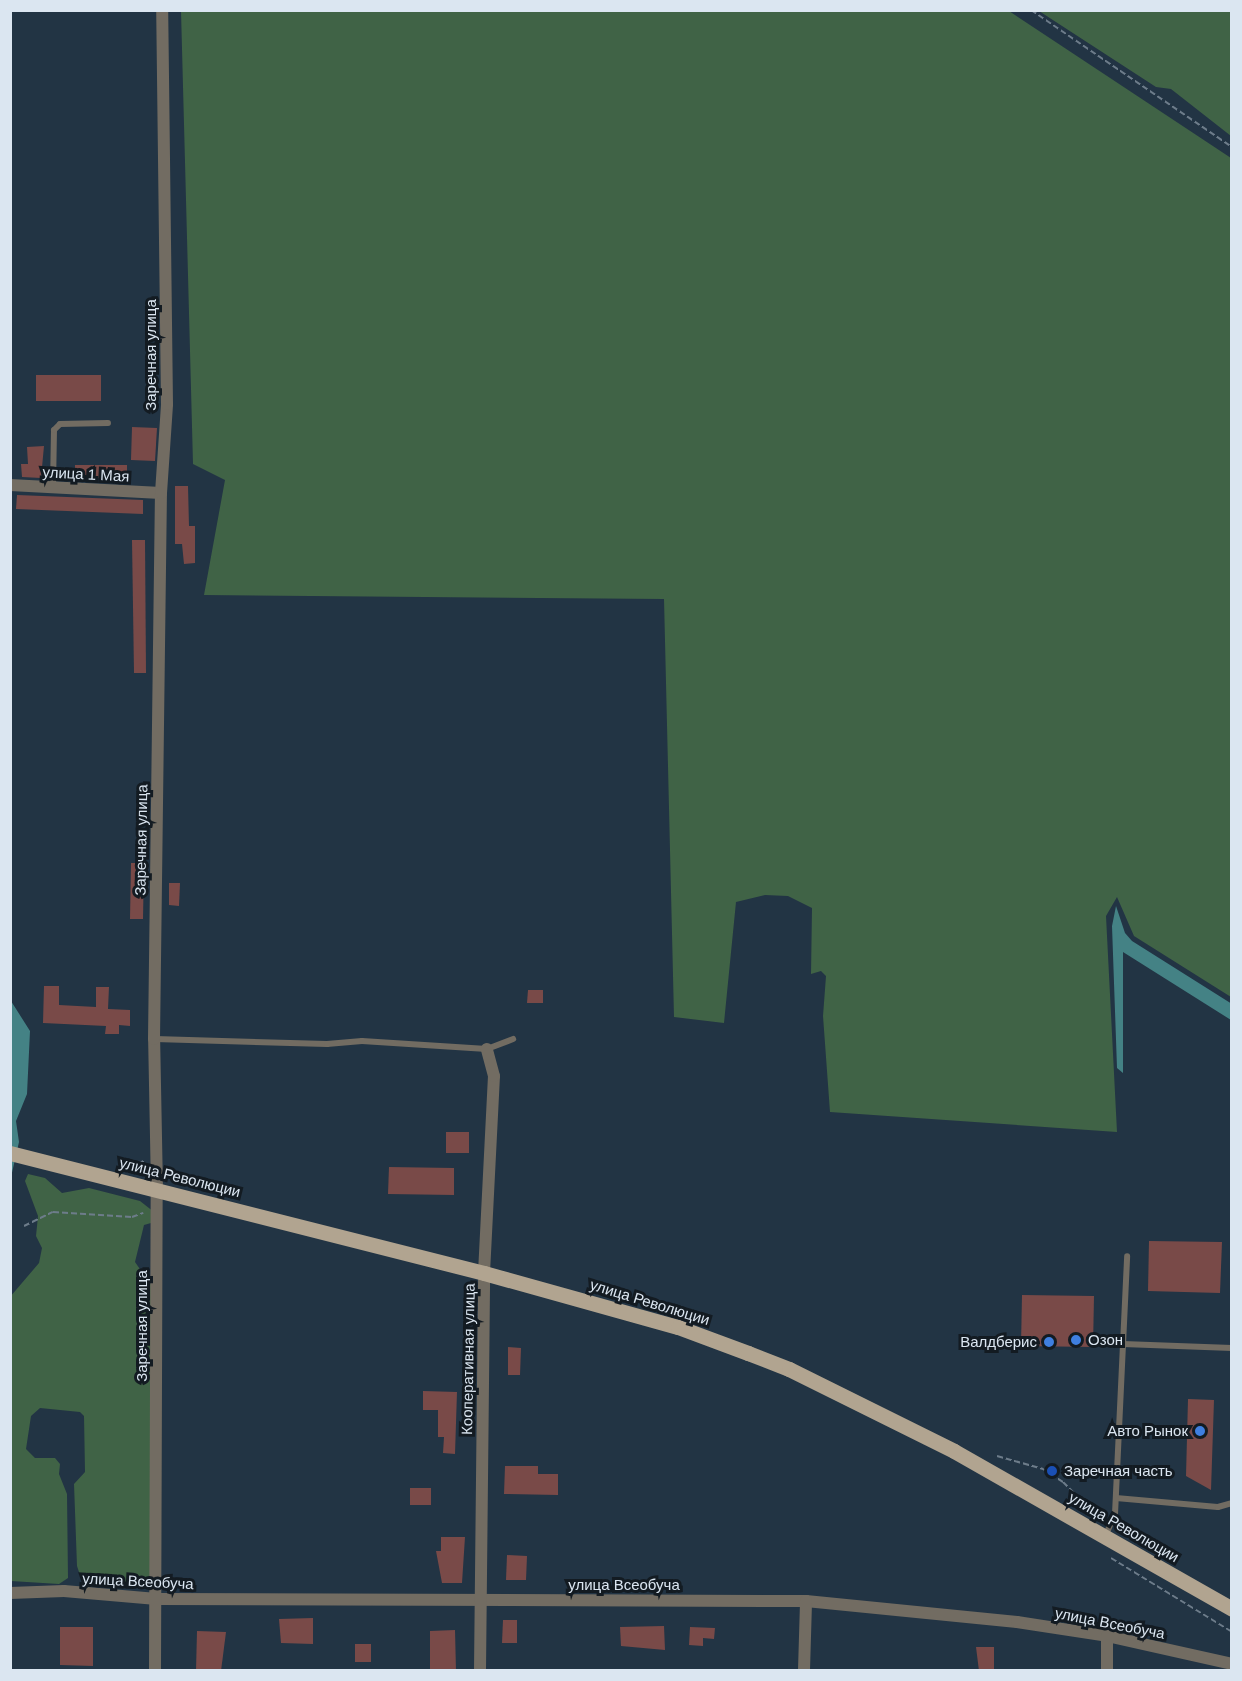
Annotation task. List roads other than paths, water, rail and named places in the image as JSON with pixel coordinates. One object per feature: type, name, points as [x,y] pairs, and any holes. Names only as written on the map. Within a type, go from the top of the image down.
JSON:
[{"type":"main road","name":"улица Революции","points":[[10,1152],[484,1273],[678,1327],[789,1369],[954,1451],[1104,1545],[1232,1609]]},
{"type":"street","name":"Заречная улица","points":[[155,1671],[157,1189],[154,1039],[161,493],[167,404],[162,10]]},
{"type":"street","name":"улица 1 Мая","points":[[10,485],[161,493]]},
{"type":"street","name":"Кооперативная улица","points":[[480,1671],[484,1273],[494,1076],[487,1049]]},
{"type":"street","name":"улица Всеобуча","points":[[10,1593],[64,1591],[157,1599],[806,1601],[1017,1622],[1107,1636],[1232,1664]]},
{"type":"street","points":[[804,1671],[806,1601]]},
{"type":"street","points":[[1107,1636],[1107,1671]]},
{"type":"lane","points":[[53,488],[54,430],[60,424],[108,423]]},
{"type":"lane","points":[[154,1039],[327,1044],[362,1041],[487,1049],[513,1039]]},
{"type":"lane","points":[[1104,1545],[1115,1514],[1127,1256]]},
{"type":"lane","points":[[1123,1344],[1232,1348]]},
{"type":"lane","points":[[1116,1498],[1218,1508],[1232,1503]]},
{"type":"place","name":"Озон","points":[[1076,1340]]},
{"type":"place","name":"Валдберис","points":[[1049,1342]]},
{"type":"place","name":"Авто Рынок","points":[[1200,1431]]},
{"type":"place","name":"Заречная часть","points":[[1052,1471]]}]
